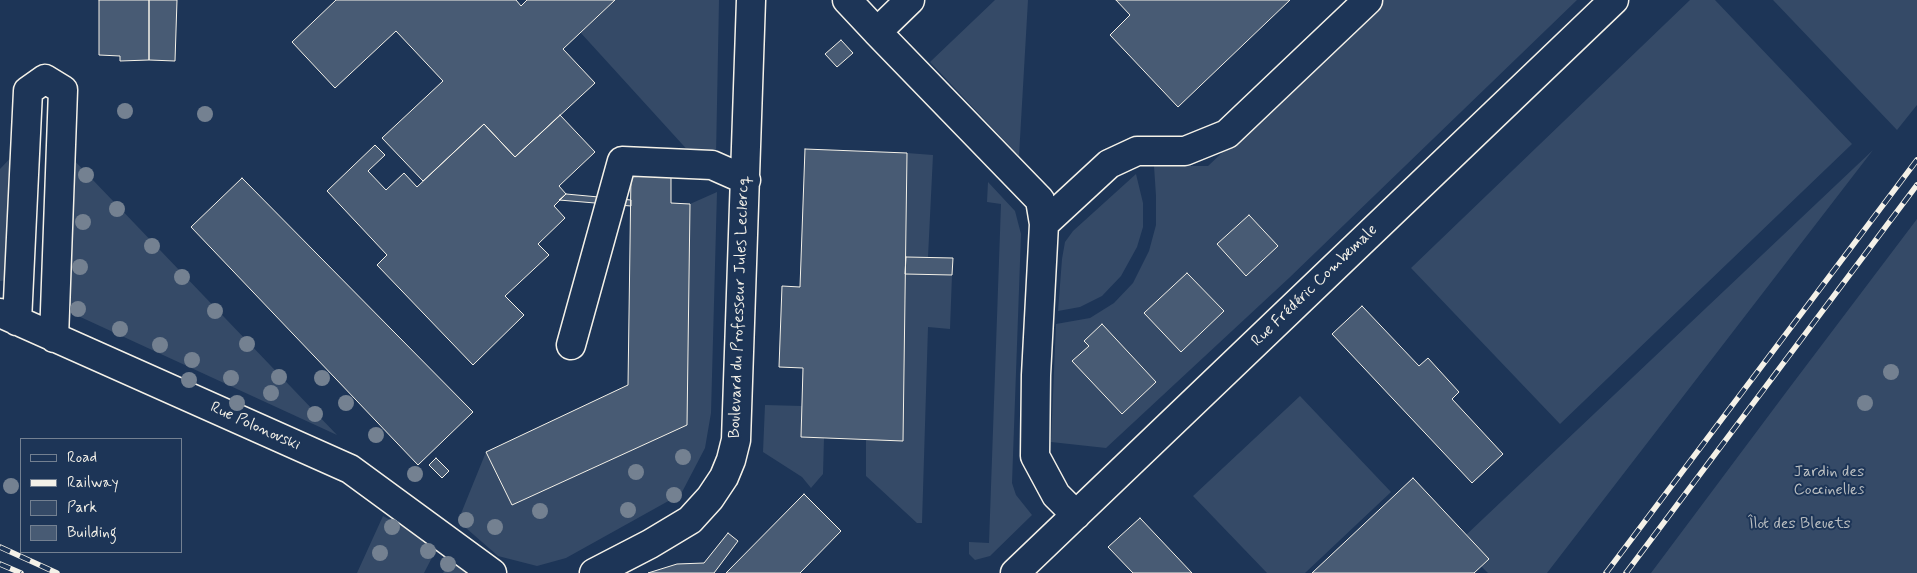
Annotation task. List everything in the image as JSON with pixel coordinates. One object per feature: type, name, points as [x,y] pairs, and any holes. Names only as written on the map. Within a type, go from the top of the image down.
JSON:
[{"type":"street","name":"Boulevard du Professeur Jules Leclercq","points":[[594,573],[650,544],[690,520],[710,498],[724,477],[731,460],[736,440],[751,0]]},
{"type":"street","points":[[847,0],[1040,200],[1044,224],[1036,375],[1035,456],[1056,496],[1076,515]]},
{"type":"street","points":[[877,32],[910,0]]},
{"type":"street","points":[[1044,224],[1109,164],[1137,151],[1184,151],[1226,134],[1368,0]]},
{"type":"street","name":"Rue Frédéric Combemale","points":[[1032,568],[1076,515],[1614,0]]},
{"type":"street","points":[[9,317],[28,91],[45,79],[63,90],[54,338]]},
{"type":"street","points":[[571,345],[622,161],[712,165],[746,180]]},
{"type":"street","name":"Rue Polonovski","points":[[9,317],[350,469],[492,573]]},
{"type":"green space","points":[[615,0],[719,0],[716,156],[692,155],[580,32]]},
{"type":"green space","points":[[995,0],[1028,0],[1019,156],[930,62]]},
{"type":"green space","points":[[1384,0],[1577,0],[1289,278],[1106,448],[1051,442],[1056,324],[1090,318],[1114,303],[1133,283],[1149,251],[1156,225],[1154,166],[1208,166]]},
{"type":"green space","points":[[1690,0],[1715,0],[1852,144],[1560,424],[1411,268]]},
{"type":"green space","points":[[1773,0],[1917,0],[1917,105],[1897,130]]},
{"type":"green space","points":[[18,150],[8,280],[0,281],[0,169]]},
{"type":"green space","points":[[1873,150],[1547,573],[1488,573],[1481,566],[1488,559],[1466,535]]},
{"type":"green space","points":[[907,153],[933,155],[928,257],[906,257]]},
{"type":"green space","points":[[69,155],[337,435],[63,309]]},
{"type":"green space","points":[[1136,174],[1143,203],[1143,227],[1137,247],[1121,276],[1102,296],[1080,307],[1058,311],[1065,242],[1073,231]]},
{"type":"green space","points":[[988,182],[1015,211],[1021,234],[1012,483],[1016,495],[1032,515],[990,556],[975,560],[969,554],[969,542],[989,543],[1001,204],[987,202]]},
{"type":"green space","points":[[717,192],[711,413],[705,448],[681,494],[566,558],[537,566],[498,556],[458,521],[486,452],[512,505],[686,425],[690,204]]},
{"type":"green space","name":"Jardin des Coccinelles","points":[[1917,219],[1917,573],[1651,573],[1787,391]]},
{"type":"green space","points":[[905,274],[952,275],[950,329],[928,327],[922,523],[917,523],[866,476],[866,439],[903,440]]},
{"type":"green space","points":[[1300,396],[1391,492],[1305,573],[1267,573],[1193,496]]},
{"type":"green space","points":[[765,405],[802,406],[801,437],[824,438],[823,474],[811,488],[802,477],[763,452]]},
{"type":"green space","points":[[383,516],[438,546],[424,573],[357,573]]},
{"type":"green space","points":[[452,557],[473,573],[443,573]]},
{"type":"building","points":[[99,0],[149,0],[149,60],[120,61],[120,56],[99,55]]},
{"type":"building","points":[[149,0],[177,0],[175,61],[149,60]]},
{"type":"building","points":[[336,0],[516,0],[521,6],[527,0],[615,0],[563,49],[595,83],[515,157],[484,124],[423,181],[382,138],[443,81],[396,31],[335,88],[292,42]]},
{"type":"building","points":[[1116,0],[1290,0],[1178,107],[1110,35],[1130,15]]},
{"type":"building","points":[[841,40],[853,53],[837,67],[825,54]]},
{"type":"building","points":[[560,115],[595,152],[559,186],[566,194],[554,206],[565,218],[538,244],[549,255],[505,296],[524,315],[473,365],[377,265],[387,255],[327,191],[375,145],[385,155],[368,171],[386,190],[404,173],[417,187],[484,124],[515,157]]},
{"type":"building","points":[[805,149],[907,153],[903,441],[801,437],[803,368],[779,367],[782,286],[800,287]]},
{"type":"building","points":[[631,174],[671,175],[671,203],[690,204],[687,425],[512,505],[486,452],[628,385]]},
{"type":"building","points":[[242,178],[473,412],[418,465],[191,227]]},
{"type":"building","points":[[566,194],[631,200],[631,206],[559,200]]},
{"type":"building","points":[[1249,215],[1278,246],[1246,276],[1217,244]]},
{"type":"building","points":[[906,257],[953,258],[952,275],[905,274]]},
{"type":"building","points":[[1187,273],[1224,311],[1181,352],[1144,313]]},
{"type":"building","points":[[1362,306],[1419,366],[1428,358],[1459,392],[1452,399],[1503,454],[1472,483],[1332,334]]},
{"type":"building","points":[[1102,324],[1156,382],[1122,414],[1072,361],[1089,346],[1084,341]]},
{"type":"building","points":[[436,458],[449,471],[442,478],[429,465]]},
{"type":"building","points":[[1413,478],[1489,559],[1474,573],[1312,573]]},
{"type":"building","points":[[804,494],[841,531],[800,573],[726,573]]},
{"type":"building","points":[[1140,518],[1192,573],[1133,573],[1108,547]]},
{"type":"building","points":[[728,533],[738,541],[714,573],[648,573],[677,564],[704,563]]},
{"type":"railway","points":[[1606,573],[1917,160]]},
{"type":"railway","points":[[1626,573],[1917,185]]},
{"type":"railway","points":[[0,547],[57,573]]},
{"type":"railway","points":[[0,564],[21,573]]},
{"type":"park label","name":"Îlot des Bleuets","points":[[1799,525]]}]
